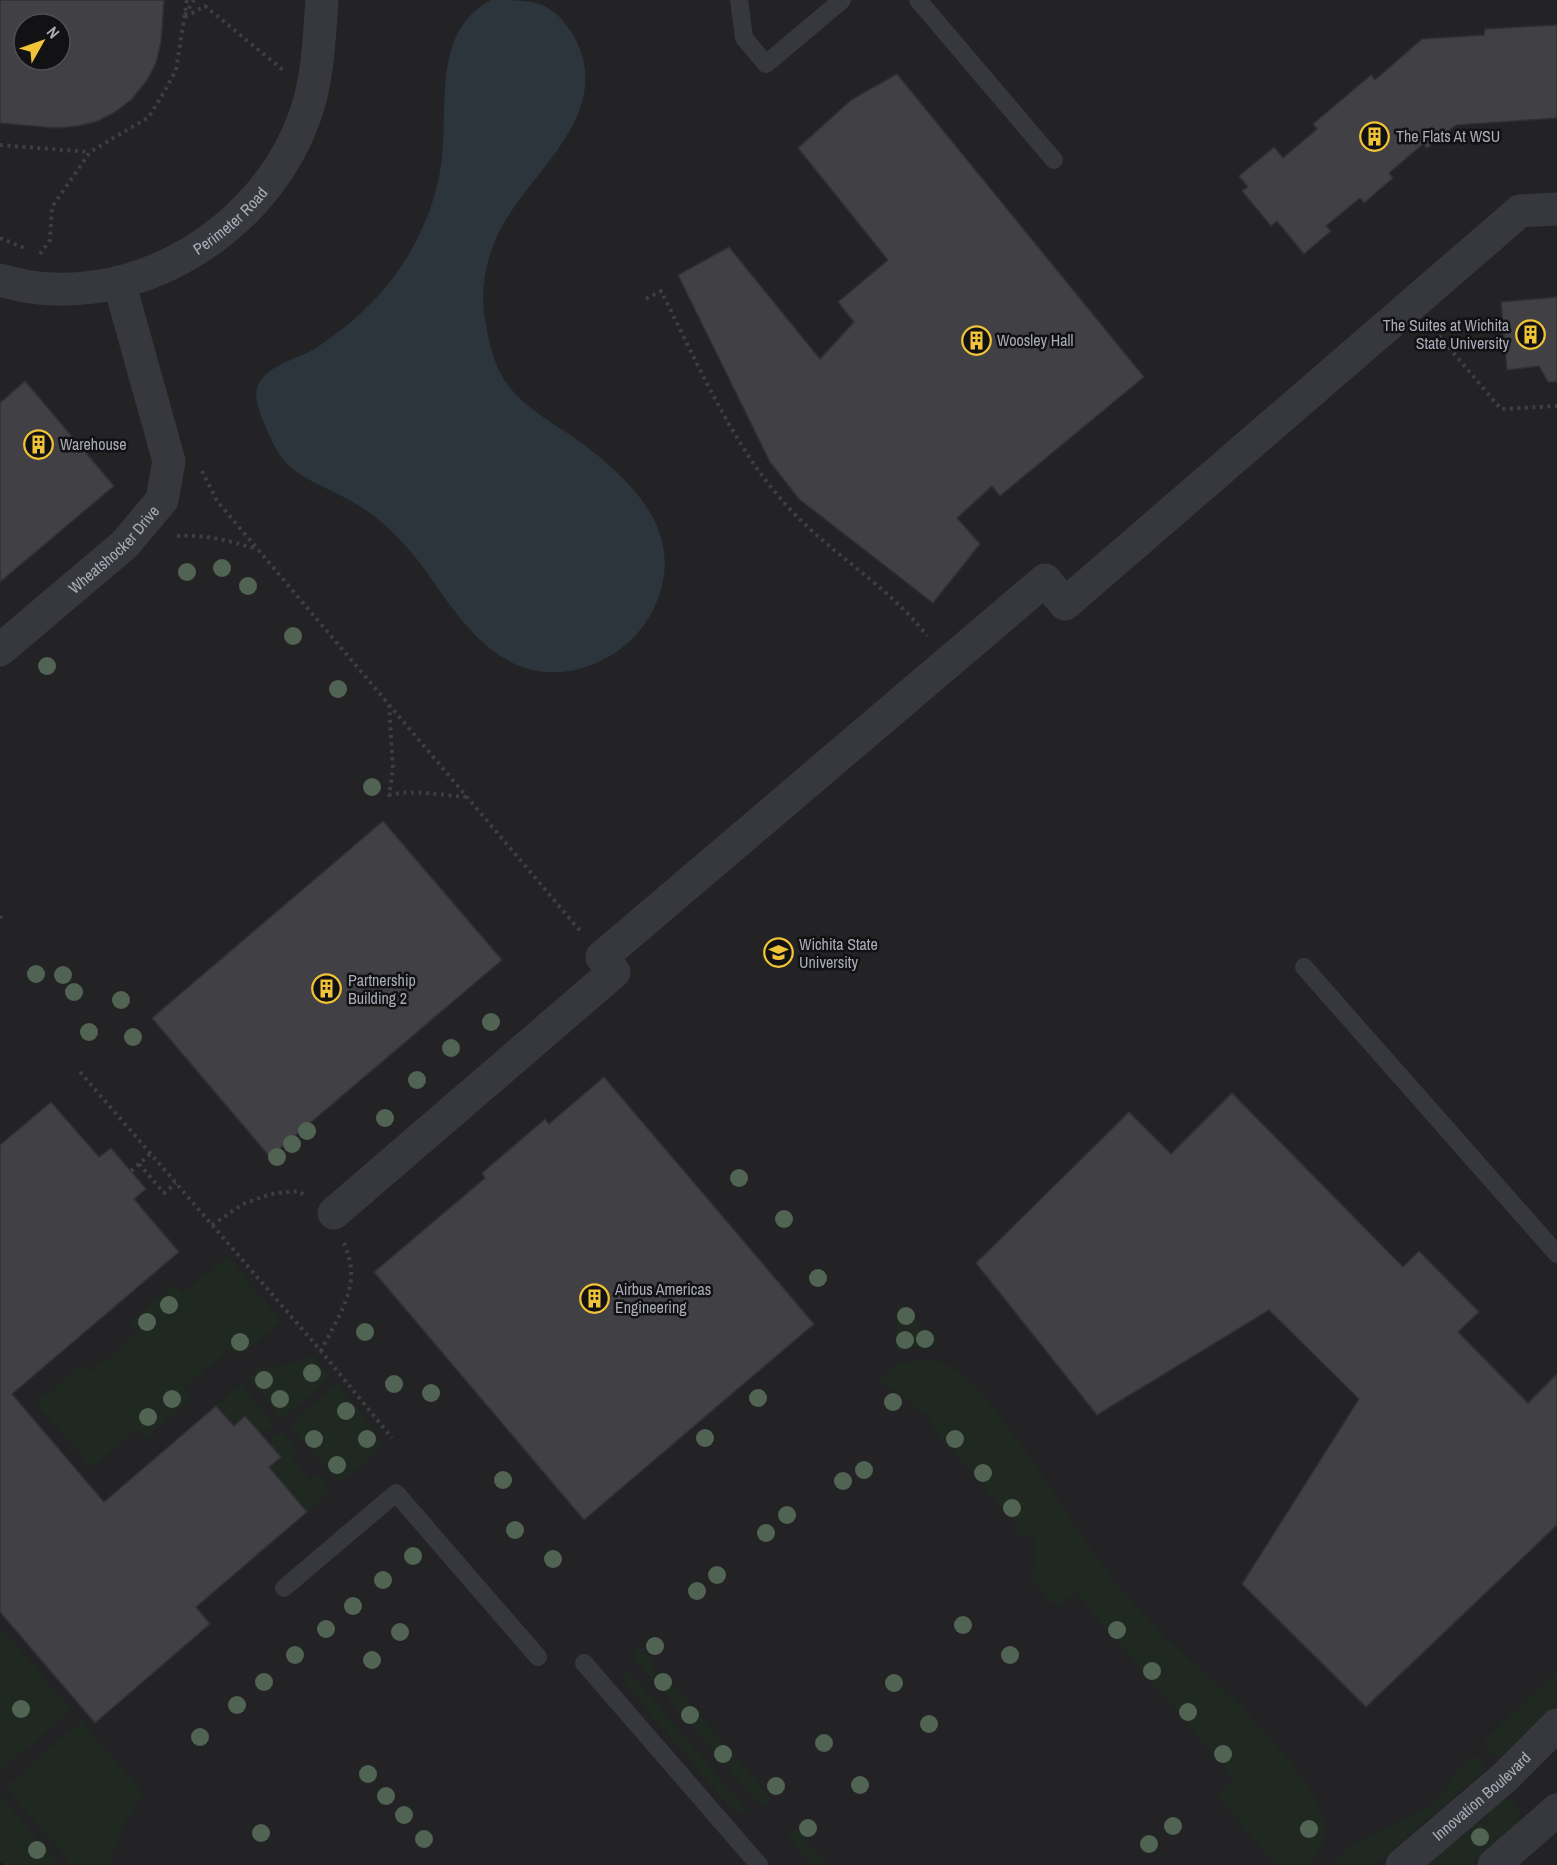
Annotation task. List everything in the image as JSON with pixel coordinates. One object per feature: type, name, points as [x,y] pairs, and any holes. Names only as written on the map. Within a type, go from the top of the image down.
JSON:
[{"type":"street","name":"Perimeter Road","points":[[0,280],[21,287],[59,289],[79,289],[119,282],[183,258],[221,233],[248,209],[280,168],[297,136],[315,81],[322,0]]},
{"type":"street","points":[[334,1213],[614,972],[602,957],[1045,580],[1065,604],[1520,211],[1557,209]]},
{"type":"street","name":"Wheatshocker Drive","points":[[0,650],[125,544],[162,500],[169,461],[119,282]]},
{"type":"street","name":"Innovation Boulevard","points":[[1402,1865],[1552,1738]]},
{"type":"street","points":[[1494,1865],[1557,1810]]},
{"type":"lane","points":[[738,0],[744,38],[766,64],[842,0]]},
{"type":"lane","points":[[918,0],[1054,160]]},
{"type":"lane","points":[[1304,967],[1557,1254]]},
{"type":"lane","points":[[284,1588],[396,1492],[538,1657]]},
{"type":"lane","points":[[584,1663],[759,1865]]},
{"type":"path","points":[[0,238],[41,254],[50,240],[52,207],[90,152],[149,117],[176,70],[187,0]]},
{"type":"path","points":[[184,17],[194,0]]},
{"type":"path","points":[[184,17],[205,6],[287,73]]},
{"type":"path","points":[[0,146],[90,152]]},
{"type":"path","points":[[646,299],[661,291],[716,398],[763,478],[787,507],[815,535],[903,607],[948,662]]},
{"type":"path","points":[[1412,305],[1501,409],[1557,406]]},
{"type":"path","points":[[201,470],[218,501],[602,957]]},
{"type":"path","points":[[170,536],[192,535],[224,539],[259,550]]},
{"type":"path","points":[[389,704],[393,770],[389,795],[413,792],[467,797]]},
{"type":"path","points":[[80,1072],[321,1351],[392,1437]]},
{"type":"path","points":[[130,1171],[150,1154]]},
{"type":"path","points":[[139,1164],[164,1193],[176,1183]]},
{"type":"path","points":[[212,1225],[243,1204],[272,1194],[298,1191],[334,1213],[348,1253],[352,1274],[348,1294],[321,1351]]},
{"type":"shaded area","name":"Wichita State University","points":[[0,0],[1557,0],[1557,1865],[15,1865],[0,1847]]},
{"type":"shaded area","points":[[491,0],[540,4],[558,15],[574,36],[584,65],[584,92],[576,118],[563,142],[511,212],[497,236],[489,258],[483,291],[489,341],[503,378],[515,394],[541,416],[600,458],[638,495],[652,516],[661,538],[665,562],[661,588],[650,616],[635,636],[605,659],[570,671],[545,672],[523,667],[504,658],[486,645],[455,611],[403,543],[386,526],[359,506],[308,479],[286,463],[269,434],[256,397],[257,388],[266,374],[316,348],[362,312],[388,284],[410,252],[427,216],[439,177],[447,70],[452,49],[460,30],[472,13]]},
{"type":"shaded area","points":[[227,1256],[282,1321],[239,1357],[230,1349],[184,1388],[192,1398],[146,1438],[137,1429],[91,1468],[36,1403],[83,1363],[91,1372],[137,1332],[129,1323],[175,1284],[183,1293]]},
{"type":"shaded area","points":[[903,1304],[936,1340],[933,1347],[920,1346],[901,1351],[894,1348],[899,1306]]},
{"type":"shaded area","points":[[312,1355],[331,1377],[282,1419],[248,1378],[260,1367],[287,1365]]},
{"type":"shaded area","points":[[919,1359],[934,1360],[949,1365],[970,1380],[995,1409],[1036,1465],[1115,1582],[1160,1633],[1242,1706],[1295,1767],[1317,1799],[1324,1819],[1325,1833],[1321,1848],[1310,1865],[1276,1865],[1218,1797],[1234,1779],[1075,1592],[1058,1606],[1052,1604],[1032,1581],[1037,1538],[1016,1535],[1016,1525],[928,1422],[933,1418],[927,1412],[922,1415],[906,1398],[878,1380],[896,1365]]},
{"type":"shaded area","points":[[241,1384],[275,1425],[262,1435],[246,1416],[234,1426],[216,1406]]},
{"type":"shaded area","points":[[337,1384],[383,1446],[342,1482],[334,1478],[289,1425]]},
{"type":"shaded area","points":[[281,1431],[298,1450],[291,1457],[310,1480],[318,1473],[330,1492],[307,1512],[269,1467],[281,1457],[268,1442]]},
{"type":"shaded area","points":[[0,1626],[72,1710],[0,1772]]},
{"type":"shaded area","points":[[639,1646],[654,1662],[651,1666],[657,1673],[661,1670],[772,1799],[763,1807],[640,1666],[632,1654]]},
{"type":"shaded area","points":[[1557,1670],[1557,1704],[1499,1758],[1491,1754],[1484,1746],[1485,1739]]},
{"type":"shaded area","points":[[625,1671],[631,1674],[745,1807],[748,1814],[732,1809],[630,1690],[625,1680]]},
{"type":"shaded area","points":[[81,1721],[144,1794],[123,1827],[111,1865],[72,1865],[5,1787]]},
{"type":"shaded area","points":[[1472,1756],[1479,1758],[1486,1769],[1375,1865],[1330,1865],[1362,1840],[1407,1819],[1430,1805]]},
{"type":"shaded area","points":[[0,1795],[60,1865],[3,1865],[0,1862]]},
{"type":"shaded area","points":[[1505,1800],[1513,1802],[1520,1809],[1520,1816],[1516,1824],[1471,1865],[1424,1865],[1476,1820],[1483,1824],[1490,1818],[1487,1812]]},
{"type":"shaded area","points":[[796,1828],[828,1865],[810,1865],[788,1836]]},
{"type":"building","points":[[0,0],[164,0],[161,42],[156,63],[147,80],[132,99],[98,121],[56,128],[0,123]]},
{"type":"building","name":"The Flats At WSU","points":[[1557,25],[1557,118],[1456,125],[1427,148],[1423,144],[1389,173],[1393,178],[1364,203],[1360,198],[1326,226],[1331,231],[1304,254],[1277,221],[1271,226],[1242,191],[1248,187],[1239,176],[1274,147],[1283,158],[1317,129],[1313,124],[1371,75],[1375,80],[1422,39],[1484,35],[1485,29]]},
{"type":"building","name":"Woosley Hall","points":[[897,74],[1144,377],[1000,496],[992,486],[957,518],[980,544],[933,603],[799,499],[770,462],[678,275],[729,247],[820,359],[854,322],[838,302],[888,260],[798,148],[851,100]]},
{"type":"building","name":"The Suites at Wichita State University","points":[[1557,297],[1557,382],[1548,382],[1539,366],[1507,370],[1501,302]]},
{"type":"building","name":"Warehouse","points":[[25,381],[114,486],[0,582],[0,403]]},
{"type":"building","name":"Partnership Building 2","points":[[383,821],[502,960],[270,1157],[152,1018]]},
{"type":"building","name":"Airbus Americas Engineering","points":[[604,1077],[814,1324],[584,1520],[374,1272],[485,1178],[482,1173],[545,1119],[549,1124]]},
{"type":"building","points":[[1232,1093],[1403,1267],[1419,1251],[1479,1312],[1458,1332],[1528,1403],[1557,1374],[1557,1525],[1366,1707],[1242,1584],[1359,1399],[1269,1310],[1097,1415],[976,1263],[1129,1112],[1171,1154]]},
{"type":"building","points":[[51,1102],[99,1157],[111,1148],[146,1189],[134,1199],[179,1252],[12,1394],[104,1502],[216,1406],[234,1426],[245,1416],[281,1457],[269,1467],[307,1512],[196,1607],[210,1624],[95,1723],[0,1612],[0,1145]]},
{"type":"place","name":"The Flats At WSU","points":[[1375,136]]},
{"type":"place","name":"The Suites at Wichita State University","points":[[1530,334]]},
{"type":"place","name":"Woosley Hall","points":[[976,340]]},
{"type":"place","name":"Warehouse","points":[[39,444]]},
{"type":"place","name":"Wichita State University","points":[[778,953]]},
{"type":"place","name":"Partnership Building 2","points":[[327,989]]},
{"type":"place","name":"Airbus Americas Engineering","points":[[594,1298]]}]
